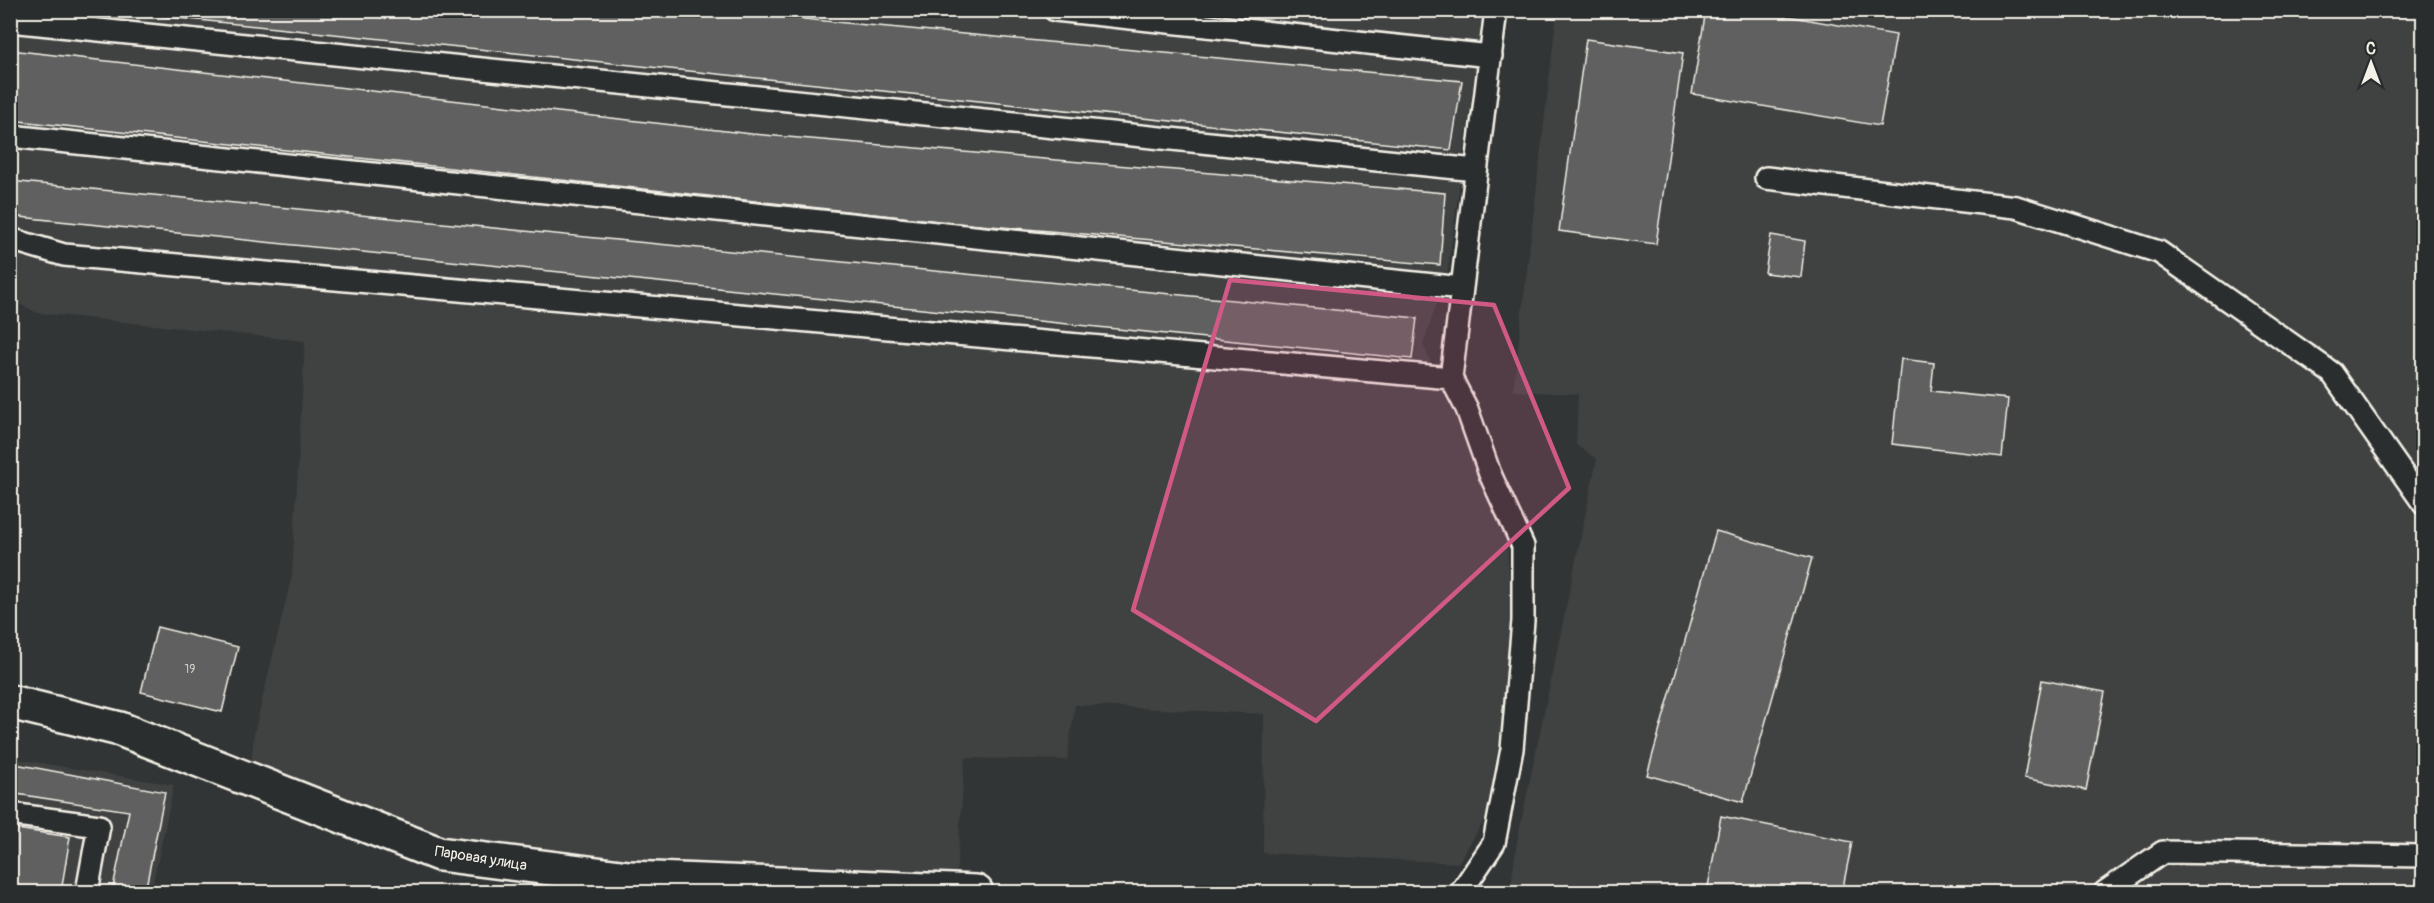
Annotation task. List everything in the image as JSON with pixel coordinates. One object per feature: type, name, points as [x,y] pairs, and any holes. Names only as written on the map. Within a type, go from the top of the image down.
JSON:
[{"type":"street","name":"Паровая улица","points":[[10,702],[120,729],[439,854],[629,878],[976,892]]},
{"type":"lane","points":[[1055,10],[1491,56]]},
{"type":"lane","points":[[1461,892],[1494,843],[1512,749],[1523,621],[1523,546],[1490,474],[1467,409],[1452,378],[1496,10]]},
{"type":"lane","points":[[10,21],[1476,170]]},
{"type":"lane","points":[[10,136],[1462,288]]},
{"type":"lane","points":[[1766,178],[2016,207],[2159,252],[2332,373],[2424,504]]},
{"type":"lane","points":[[10,238],[64,255],[1452,378]]},
{"type":"lane","points":[[10,814],[99,826],[87,892]]},
{"type":"lane","points":[[2105,892],[2163,852],[2424,856]]},
{"type":"highlighted area","points":[[1230,280],[1494,305],[1569,488],[1316,721],[1133,610]]},
{"type":"shaded area","points":[[10,11],[1483,11],[1448,270],[1423,344],[1506,533],[1515,651],[1485,819],[1458,863],[1263,853],[1264,714],[1075,705],[1067,760],[965,758],[956,878],[592,857],[447,842],[251,764],[254,734],[292,575],[305,341],[38,313],[11,300]]},
{"type":"shaded area","points":[[1557,11],[2423,11],[2423,892],[1510,892],[1517,842],[1597,459],[1576,445],[1578,394],[1513,391]]},
{"type":"shaded area","points":[[10,758],[174,785],[151,892],[11,892]]},
{"type":"building","points":[[102,10],[708,10],[1462,81],[1451,150]]},
{"type":"building","points":[[1706,10],[1753,10],[1896,35],[1880,126],[1692,94]]},
{"type":"building","points":[[1586,39],[1683,53],[1656,244],[1559,231]]},
{"type":"building","points":[[10,50],[752,134],[1445,193],[1440,265],[956,223],[10,120]]},
{"type":"building","points":[[10,181],[1417,318],[1412,359],[10,216]]},
{"type":"building","points":[[1771,235],[1805,241],[1801,277],[1765,273]]},
{"type":"building","points":[[1901,359],[1934,363],[1931,391],[2008,399],[2002,457],[1892,444]]},
{"type":"building","points":[[1716,531],[1812,558],[1743,802],[1647,775]]},
{"type":"building","points":[[157,627],[238,647],[222,712],[141,692]]},
{"type":"building","points":[[2042,680],[2105,692],[2086,790],[2024,778]]},
{"type":"building","points":[[10,763],[165,792],[145,892],[112,892],[129,811],[10,793]]},
{"type":"building","points":[[1721,816],[1852,842],[1842,892],[1707,892]]},
{"type":"building","points":[[10,828],[70,837],[61,892],[10,892]]}]
